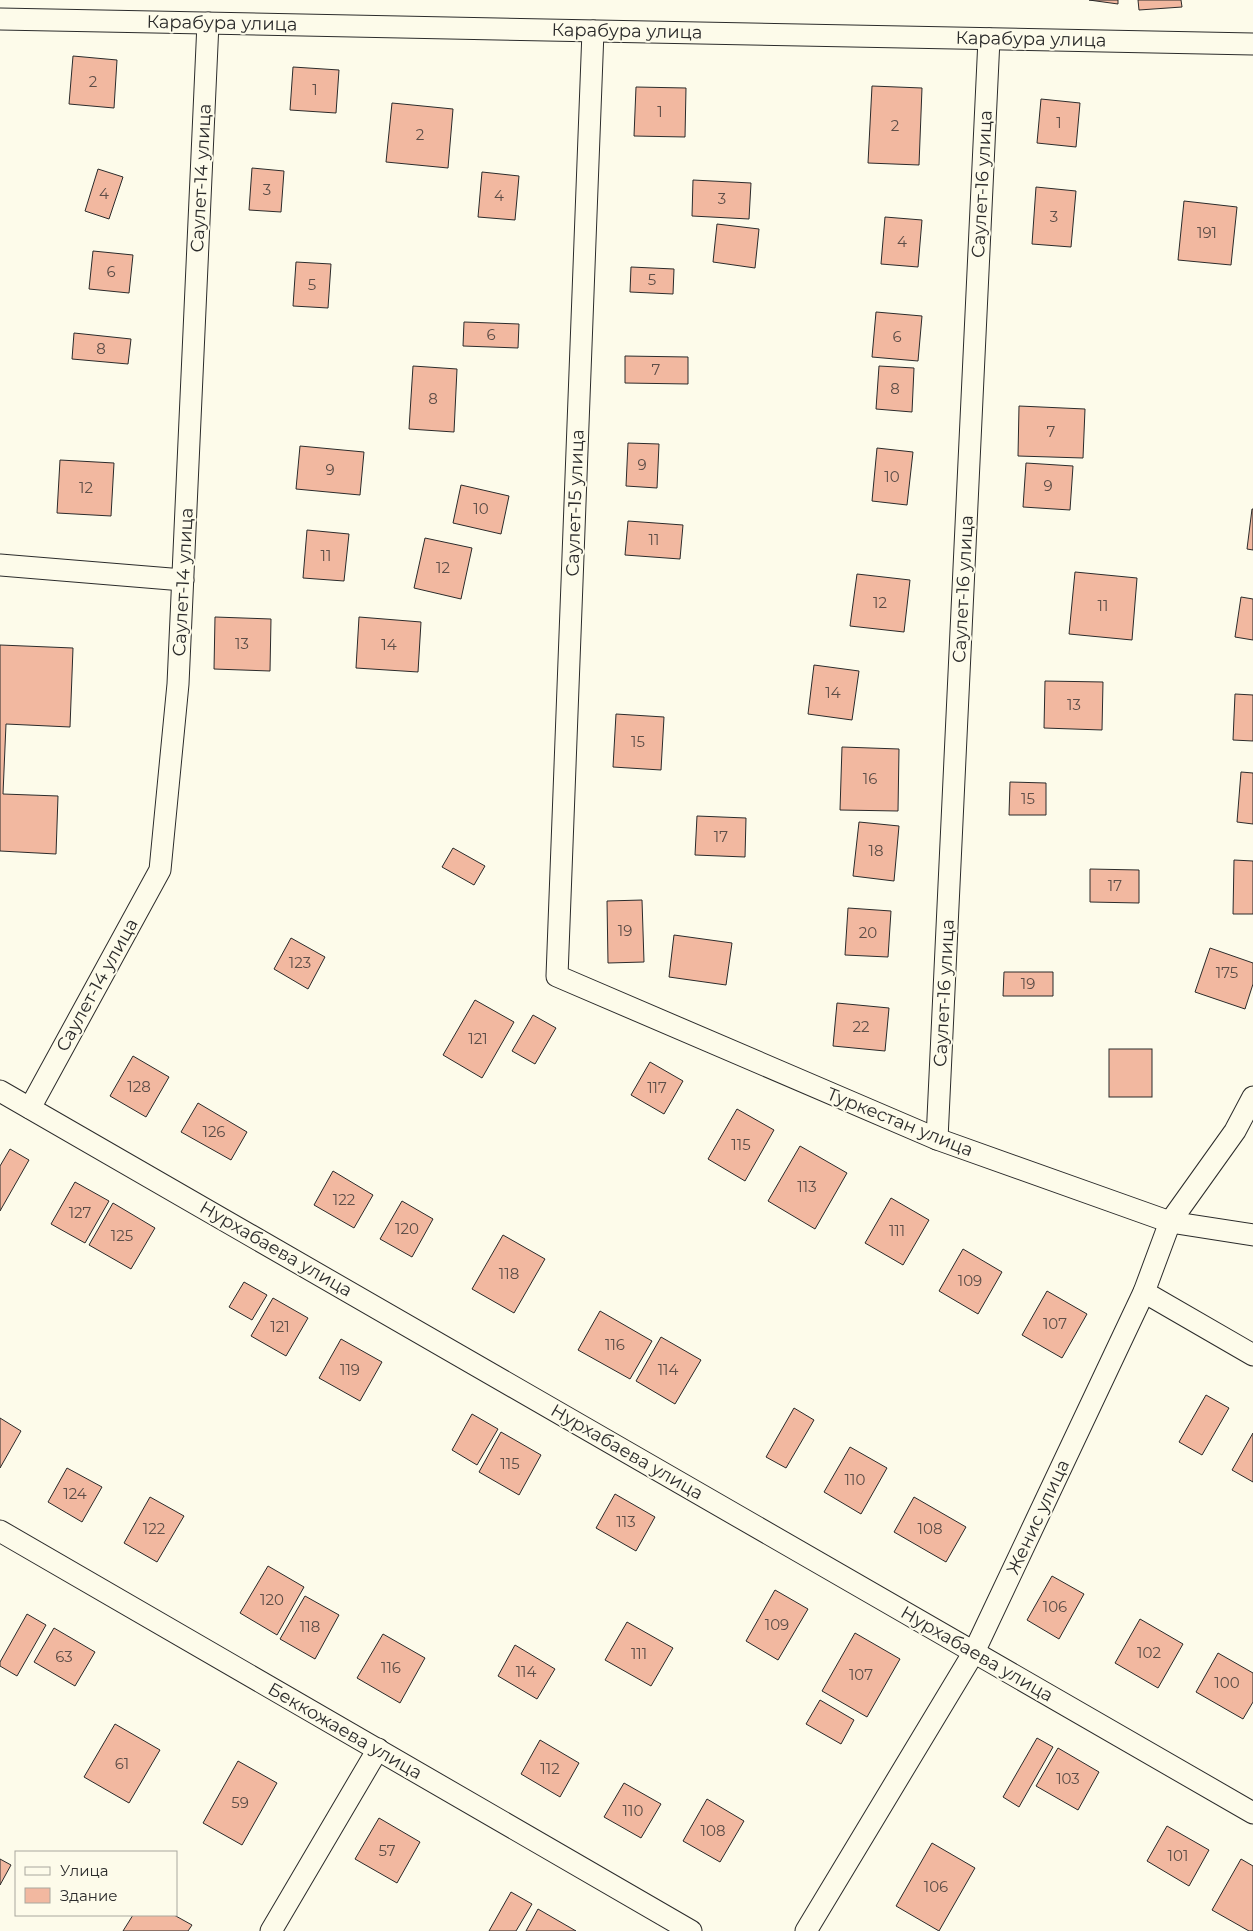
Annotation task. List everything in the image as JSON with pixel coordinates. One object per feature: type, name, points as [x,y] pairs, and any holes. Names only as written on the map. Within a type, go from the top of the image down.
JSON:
[{"type":"street","name":"Карабура улица","points":[[0,19],[1253,44]]},
{"type":"street","name":"Саулет-14 улица","points":[[30,1108],[160,870],[178,684],[208,23]]},
{"type":"street","name":"Саулет-15 улица","points":[[557,976],[593,30]]},
{"type":"street","name":"Саулет-16 улица","points":[[937,1139],[989,39]]},
{"type":"street","points":[[0,565],[183,580]]},
{"type":"street","name":"Туркестан улица","points":[[557,976],[937,1139],[1170,1222],[1253,1235]]},
{"type":"street","name":"Нурхабаева улица","points":[[0,1091],[1253,1813]]},
{"type":"street","name":"Женис улица","points":[[806,1931],[974,1652],[1144,1292],[1170,1222],[1235,1131],[1253,1097]]},
{"type":"street","points":[[1144,1292],[1253,1355]]},
{"type":"street","name":"Беккожаева улица","points":[[0,1531],[691,1931]]},
{"type":"street","points":[[272,1931],[378,1750]]},
{"type":"building","points":[[1089,0],[1118,0],[1118,4]]},
{"type":"building","points":[[1138,0],[1181,0],[1182,7],[1139,10]]},
{"type":"building","points":[[73,56],[117,60],[114,108],[69,104]]},
{"type":"building","points":[[293,67],[339,70],[336,113],[290,110]]},
{"type":"building","points":[[872,86],[922,88],[919,165],[868,163]]},
{"type":"building","points":[[636,87],[686,88],[685,137],[634,136]]},
{"type":"building","points":[[1041,99],[1080,103],[1076,147],[1037,143]]},
{"type":"building","points":[[392,103],[453,109],[448,168],[386,162]]},
{"type":"building","points":[[252,168],[284,171],[281,212],[249,210]]},
{"type":"building","points":[[98,169],[123,177],[109,219],[85,211]]},
{"type":"building","points":[[482,172],[519,176],[515,220],[478,217]]},
{"type":"building","points":[[693,180],[751,183],[749,219],[692,216]]},
{"type":"building","points":[[1036,187],[1076,191],[1071,247],[1032,244]]},
{"type":"building","points":[[1184,201],[1237,207],[1231,265],[1178,260]]},
{"type":"building","points":[[885,217],[922,220],[918,267],[881,264]]},
{"type":"building","points":[[717,224],[759,229],[755,268],[713,262]]},
{"type":"building","points":[[93,251],[133,255],[129,293],[89,289]]},
{"type":"building","points":[[296,262],[331,264],[328,308],[293,306]]},
{"type":"building","points":[[631,267],[674,269],[673,294],[630,292]]},
{"type":"building","points":[[876,312],[922,316],[918,361],[872,357]]},
{"type":"building","points":[[464,322],[519,324],[518,348],[463,346]]},
{"type":"building","points":[[74,333],[131,339],[128,364],[72,359]]},
{"type":"building","points":[[625,356],[688,357],[688,384],[625,383]]},
{"type":"building","points":[[413,366],[457,369],[454,432],[409,429]]},
{"type":"building","points":[[879,366],[914,368],[912,412],[876,409]]},
{"type":"building","points":[[1019,406],[1085,409],[1083,458],[1018,456]]},
{"type":"building","points":[[628,443],[659,444],[657,488],[626,486]]},
{"type":"building","points":[[300,446],[364,452],[360,495],[296,489]]},
{"type":"building","points":[[877,448],[913,452],[907,505],[872,501]]},
{"type":"building","points":[[60,460],[114,463],[111,516],[57,513]]},
{"type":"building","points":[[1026,463],[1073,466],[1070,510],[1023,507]]},
{"type":"building","points":[[461,485],[509,496],[501,534],[453,523]]},
{"type":"building","points":[[1253,509],[1253,550],[1247,549]]},
{"type":"building","points":[[628,521],[683,525],[680,559],[625,555]]},
{"type":"building","points":[[307,530],[349,534],[344,581],[303,578]]},
{"type":"building","points":[[425,538],[472,548],[461,599],[414,588]]},
{"type":"building","points":[[1075,572],[1137,578],[1132,640],[1069,634]]},
{"type":"building","points":[[857,574],[910,580],[904,632],[850,626]]},
{"type":"building","points":[[1241,597],[1253,599],[1253,640],[1235,637]]},
{"type":"building","points":[[215,617],[271,619],[270,671],[214,669]]},
{"type":"building","points":[[359,617],[421,622],[418,672],[356,668]]},
{"type":"building","points":[[0,645],[73,648],[70,727],[6,724],[3,794],[58,796],[56,854],[0,851]]},
{"type":"building","points":[[814,665],[859,671],[852,720],[808,714]]},
{"type":"building","points":[[1045,681],[1103,682],[1102,730],[1044,728]]},
{"type":"building","points":[[1235,694],[1253,695],[1253,741],[1233,740]]},
{"type":"building","points":[[616,714],[664,717],[661,770],[613,767]]},
{"type":"building","points":[[842,747],[899,749],[898,811],[840,810]]},
{"type":"building","points":[[1241,772],[1253,773],[1253,824],[1237,822]]},
{"type":"building","points":[[1010,782],[1046,783],[1046,815],[1009,815]]},
{"type":"building","points":[[697,816],[746,818],[745,857],[695,855]]},
{"type":"building","points":[[859,822],[899,826],[894,881],[853,876]]},
{"type":"building","points":[[453,848],[485,866],[474,885],[442,867]]},
{"type":"building","points":[[1234,860],[1253,861],[1253,914],[1233,914]]},
{"type":"building","points":[[1090,869],[1139,870],[1139,903],[1090,902]]},
{"type":"building","points":[[642,900],[644,962],[608,963],[607,901]]},
{"type":"building","points":[[848,908],[891,911],[888,957],[845,955]]},
{"type":"building","points":[[674,935],[732,943],[726,985],[669,977]]},
{"type":"building","points":[[291,938],[325,957],[308,989],[274,969]]},
{"type":"building","points":[[1210,948],[1253,963],[1253,984],[1245,1009],[1195,992]]},
{"type":"building","points":[[1004,972],[1053,972],[1053,996],[1003,996]]},
{"type":"building","points":[[475,1000],[514,1022],[482,1078],[443,1055]]},
{"type":"building","points":[[837,1003],[889,1008],[885,1051],[833,1046]]},
{"type":"building","points":[[533,1015],[556,1028],[535,1064],[512,1051]]},
{"type":"building","points":[[1109,1049],[1152,1049],[1152,1097],[1109,1097]]},
{"type":"building","points":[[133,1056],[169,1077],[146,1117],[110,1096]]},
{"type":"building","points":[[650,1062],[683,1081],[664,1114],[631,1095]]},
{"type":"building","points":[[198,1103],[247,1132],[231,1160],[181,1132]]},
{"type":"building","points":[[737,1109],[774,1130],[745,1181],[708,1159]]},
{"type":"building","points":[[800,1146],[847,1173],[815,1229],[768,1201]]},
{"type":"building","points":[[10,1149],[29,1160],[0,1211],[0,1166]]},
{"type":"building","points":[[333,1171],[373,1195],[354,1228],[314,1205]]},
{"type":"building","points":[[75,1182],[109,1201],[85,1243],[51,1224]]},
{"type":"building","points":[[891,1198],[929,1220],[903,1265],[865,1243]]},
{"type":"building","points":[[402,1201],[433,1219],[412,1257],[380,1239]]},
{"type":"building","points":[[113,1203],[155,1228],[131,1269],[89,1245]]},
{"type":"building","points":[[503,1235],[545,1259],[514,1313],[472,1289]]},
{"type":"building","points":[[963,1249],[1002,1272],[978,1314],[939,1291]]},
{"type":"building","points":[[244,1282],[267,1295],[252,1320],[229,1307]]},
{"type":"building","points":[[1047,1291],[1087,1314],[1062,1358],[1022,1335]]},
{"type":"building","points":[[273,1298],[308,1318],[286,1356],[251,1336]]},
{"type":"building","points":[[600,1311],[652,1341],[630,1379],[578,1350]]},
{"type":"building","points":[[661,1337],[701,1360],[675,1404],[636,1381]]},
{"type":"building","points":[[341,1339],[382,1362],[360,1401],[319,1378]]},
{"type":"building","points":[[1206,1395],[1229,1408],[1202,1455],[1179,1442]]},
{"type":"building","points":[[794,1408],[814,1420],[786,1468],[766,1457]]},
{"type":"building","points":[[472,1414],[498,1429],[477,1465],[452,1450]]},
{"type":"building","points":[[0,1418],[21,1431],[0,1468]]},
{"type":"building","points":[[501,1432],[541,1455],[519,1495],[479,1472]]},
{"type":"building","points":[[1253,1433],[1253,1482],[1232,1470]]},
{"type":"building","points":[[850,1447],[887,1468],[861,1514],[824,1492]]},
{"type":"building","points":[[67,1468],[102,1487],[82,1522],[48,1502]]},
{"type":"building","points":[[615,1494],[655,1517],[636,1551],[596,1528]]},
{"type":"building","points":[[150,1497],[184,1516],[157,1562],[124,1543]]},
{"type":"building","points":[[914,1497],[966,1527],[946,1562],[894,1532]]},
{"type":"building","points":[[268,1566],[304,1587],[277,1635],[240,1613]]},
{"type":"building","points":[[1052,1576],[1084,1594],[1059,1639],[1027,1620]]},
{"type":"building","points":[[775,1590],[808,1609],[778,1660],[746,1641]]},
{"type":"building","points":[[305,1596],[339,1615],[315,1659],[280,1639]]},
{"type":"building","points":[[27,1614],[46,1625],[17,1676],[0,1666],[0,1662]]},
{"type":"building","points":[[1140,1619],[1183,1644],[1158,1688],[1115,1663]]},
{"type":"building","points":[[627,1622],[673,1648],[651,1686],[605,1660]]},
{"type":"building","points":[[54,1628],[95,1652],[75,1686],[34,1662]]},
{"type":"building","points":[[855,1633],[900,1659],[867,1717],[822,1691]]},
{"type":"building","points":[[383,1634],[425,1658],[400,1703],[357,1678]]},
{"type":"building","points":[[515,1645],[555,1669],[537,1699],[498,1676]]},
{"type":"building","points":[[1218,1653],[1253,1673],[1253,1702],[1243,1719],[1196,1692]]},
{"type":"building","points":[[820,1700],[854,1720],[841,1744],[806,1724]]},
{"type":"building","points":[[115,1724],[160,1750],[129,1803],[84,1777]]},
{"type":"building","points":[[1037,1738],[1053,1747],[1019,1807],[1003,1797]]},
{"type":"building","points":[[540,1740],[579,1763],[560,1797],[521,1774]]},
{"type":"building","points":[[1058,1748],[1099,1772],[1078,1810],[1036,1786]]},
{"type":"building","points":[[238,1761],[277,1783],[242,1845],[203,1823]]},
{"type":"building","points":[[624,1783],[661,1804],[641,1838],[604,1817]]},
{"type":"building","points":[[707,1799],[744,1821],[720,1862],[683,1841]]},
{"type":"building","points":[[379,1818],[420,1842],[397,1883],[355,1859]]},
{"type":"building","points":[[1167,1826],[1209,1850],[1189,1886],[1147,1861]]},
{"type":"building","points":[[932,1843],[975,1868],[939,1931],[896,1906]]},
{"type":"building","points":[[0,1859],[11,1865],[0,1885]]},
{"type":"building","points":[[1241,1859],[1253,1866],[1253,1931],[1249,1931],[1212,1910]]},
{"type":"building","points":[[511,1892],[532,1904],[516,1931],[489,1931]]},
{"type":"building","points":[[538,1909],[576,1931],[526,1931]]},
{"type":"building","points":[[132,1916],[176,1916],[192,1925],[188,1931],[123,1931]]}]
